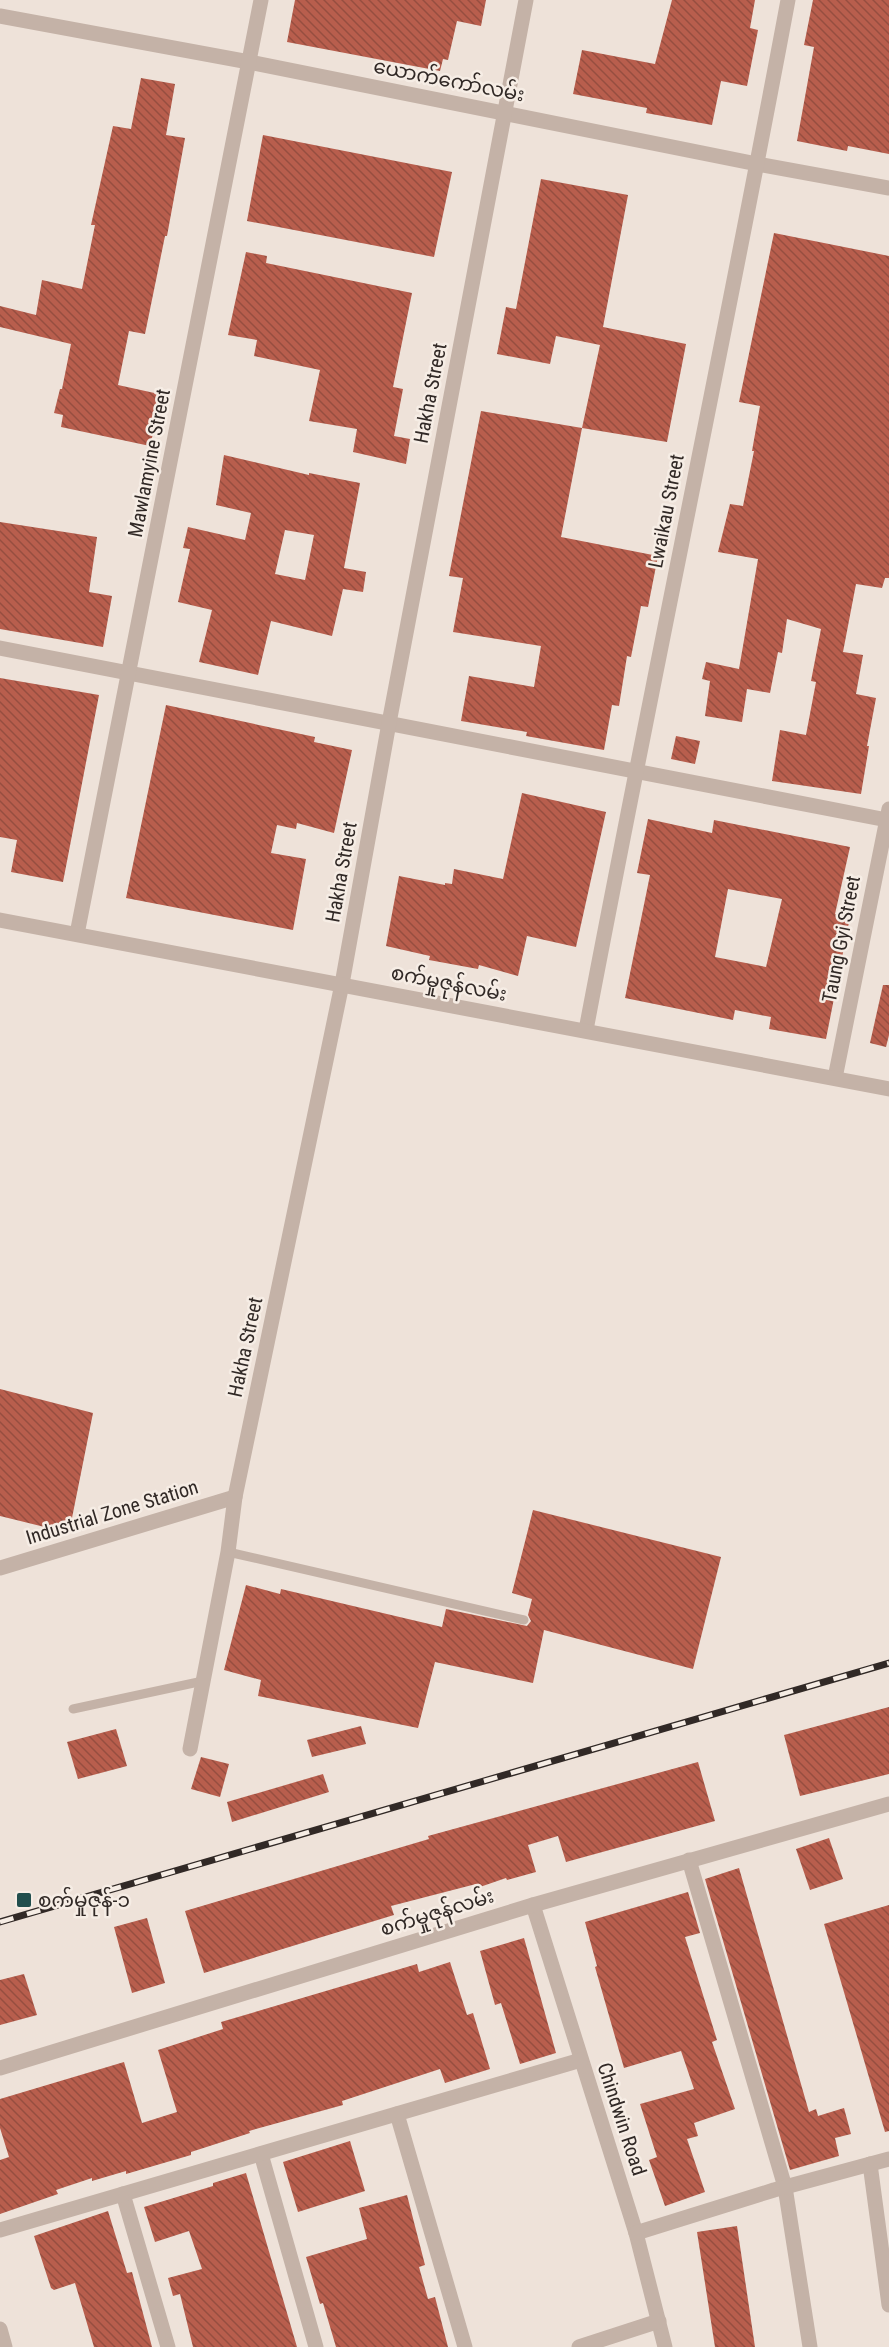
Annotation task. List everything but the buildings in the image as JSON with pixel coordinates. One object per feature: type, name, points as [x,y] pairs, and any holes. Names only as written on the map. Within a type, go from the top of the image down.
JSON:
[{"type":"street","points":[[0,18],[4,0]]},
{"type":"street","name":"Mawlamyine Street","points":[[77,934],[261,0]]},
{"type":"street","name":"Hakha Street","points":[[190,1749],[228,1552],[235,1497],[342,984],[526,0]]},
{"type":"street","name":"Lwaikau Street","points":[[586,1030],[788,0]]},
{"type":"street","name":"ယောက်ကော်လမ်း","points":[[0,18],[249,62],[757,164],[889,188]]},
{"type":"street","points":[[0,648],[635,771],[888,814]]},
{"type":"street","name":"Taung Gyi Street","points":[[835,1078],[888,814]]},
{"type":"street","name":"စက်မှုဇုန်လမ်း","points":[[0,920],[889,1089]]},
{"type":"street","name":"Industrial Zone Station","points":[[0,1568],[235,1497]]},
{"type":"street","name":"စက်မှုဇုန်လမ်း","points":[[0,2068],[533,1905],[889,1804]]},
{"type":"street","points":[[689,1860],[785,2187],[810,2347]]},
{"type":"street","name":"Chindwin Road","points":[[533,1905],[636,2233],[665,2347]]},
{"type":"street","points":[[0,2230],[581,2060]]},
{"type":"street","points":[[397,2114],[465,2347]]},
{"type":"street","points":[[261,2154],[316,2347]]},
{"type":"street","points":[[636,2233],[785,2187],[889,2159]]},
{"type":"street","points":[[870,2164],[889,2305]]},
{"type":"street","points":[[123,2194],[168,2347]]},
{"type":"street","points":[[579,2347],[659,2321]]},
{"type":"street","points":[[0,2329],[5,2347]]},
{"type":"lane","points":[[228,1552],[524,1620]]},
{"type":"lane","points":[[73,1709],[203,1681]]},
{"type":"railway","points":[[0,1922],[889,1663]]},
{"type":"place","name":"စက်မှုဇုန်-၁","points":[[24,1900]]}]
